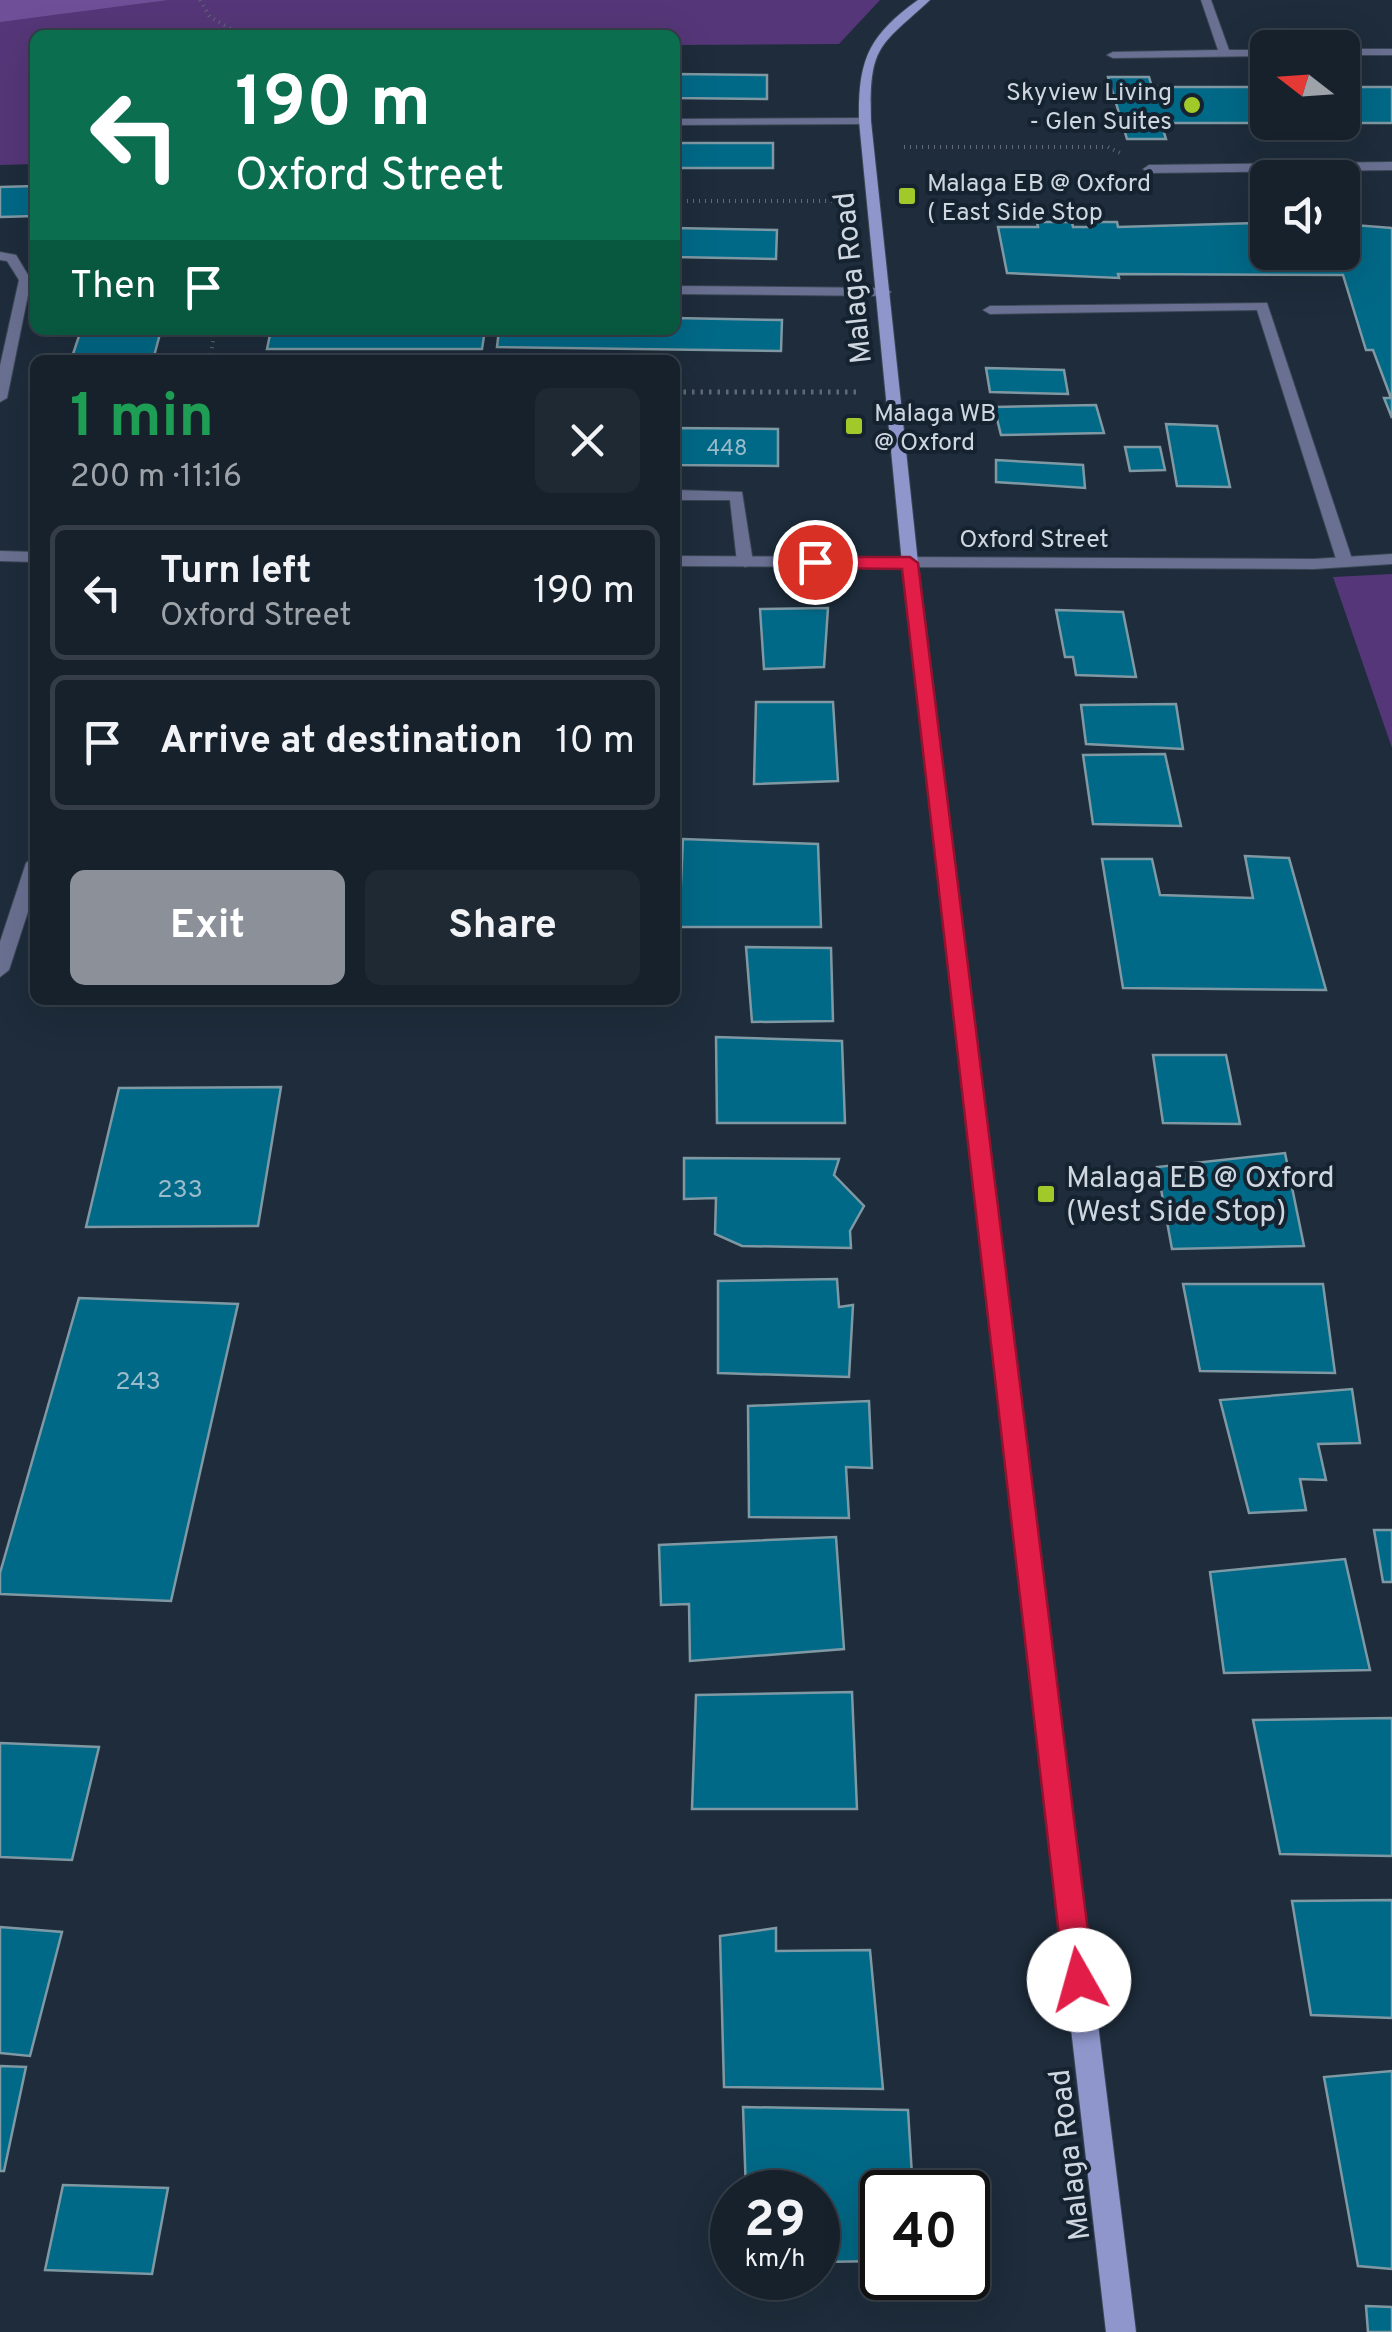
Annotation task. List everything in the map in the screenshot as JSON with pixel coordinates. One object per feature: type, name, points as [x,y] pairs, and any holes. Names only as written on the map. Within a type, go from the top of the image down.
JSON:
[{"type":"street","name":"Malaga Road","points":[[925,0],[884,31],[866,62],[865,121],[910,563],[1121,2332]]},
{"type":"street","points":[[1206,0],[1225,54]]},
{"type":"street","points":[[1360,52],[1392,52]]},
{"type":"street","points":[[1113,56],[1250,53]]},
{"type":"street","points":[[680,122],[865,121]]},
{"type":"street","points":[[1148,169],[1392,166]]},
{"type":"street","points":[[0,256],[12,258],[26,280],[4,351],[0,398]]},
{"type":"street","points":[[680,290],[885,292]]},
{"type":"street","points":[[990,310],[1262,306],[1345,562]]},
{"type":"street","points":[[680,495],[737,495],[745,562]]},
{"type":"street","points":[[0,556],[30,557]]},
{"type":"street","name":"Oxford Street","points":[[680,561],[1392,560]]},
{"type":"street","points":[[0,970],[30,878]]},
{"type":"path","points":[[200,0],[202,12],[233,30]]},
{"type":"path","points":[[868,147],[1108,147],[1148,169]]},
{"type":"path","points":[[680,201],[874,201]]},
{"type":"path","points":[[680,392],[894,392]]},
{"type":"shaded area","points":[[0,0],[880,0],[839,44],[680,45],[680,30],[30,30],[30,164],[0,165]]},
{"type":"shaded area","points":[[0,0],[168,0],[0,22]]},
{"type":"shaded area","points":[[1392,574],[1392,748],[1333,577]]},
{"type":"building","points":[[680,74],[767,75],[767,99],[680,98]]},
{"type":"building","name":"Skyview Living - Glen Suites","points":[[1108,77],[1149,77],[1152,87],[1250,87],[1250,123],[1161,123],[1166,139],[1127,139]]},
{"type":"building","name":"Skyview Living - Glen Suites","points":[[1360,87],[1392,87],[1392,123],[1360,123]]},
{"type":"building","points":[[680,143],[773,143],[773,168],[680,168]]},
{"type":"building","points":[[30,186],[30,216],[0,217],[0,187]]},
{"type":"building","points":[[1037,222],[1072,222],[1073,227],[1092,227],[1091,222],[1117,222],[1118,227],[1250,223],[1250,270],[1360,270],[1360,225],[1392,228],[1392,418],[1384,398],[1391,398],[1373,350],[1366,350],[1343,275],[1118,274],[1119,278],[1007,273],[998,227],[1038,227]]},
{"type":"building","points":[[680,228],[777,230],[776,259],[680,257]]},
{"type":"building","points":[[680,318],[782,320],[781,351],[497,347],[498,335],[680,335]]},
{"type":"building","points":[[79,335],[160,335],[154,355],[73,355]]},
{"type":"building","points":[[270,335],[484,335],[482,349],[267,349]]},
{"type":"building","points":[[986,368],[1064,370],[1068,394],[990,392]]},
{"type":"building","points":[[1096,405],[1104,433],[1001,435],[994,407]]},
{"type":"building","points":[[1166,424],[1217,426],[1230,487],[1177,486]]},
{"type":"building","points":[[680,428],[778,429],[778,466],[680,465]]},
{"type":"building","points":[[1125,447],[1160,447],[1165,470],[1130,471]]},
{"type":"building","points":[[996,460],[1083,465],[1085,488],[996,482]]},
{"type":"building","points":[[828,608],[824,667],[764,669],[760,609]]},
{"type":"building","points":[[1056,610],[1123,612],[1136,677],[1076,675],[1073,657],[1065,657]]},
{"type":"building","points":[[756,702],[833,702],[838,781],[754,784]]},
{"type":"building","points":[[1176,704],[1183,749],[1086,744],[1081,705]]},
{"type":"building","points":[[1165,754],[1181,826],[1093,824],[1083,755]]},
{"type":"building","points":[[683,839],[818,844],[821,927],[680,927]]},
{"type":"building","points":[[1245,856],[1289,858],[1326,990],[1123,988],[1102,859],[1152,859],[1160,895],[1253,898]]},
{"type":"building","points":[[746,947],[831,948],[833,1021],[752,1022]]},
{"type":"building","points":[[716,1037],[842,1041],[845,1123],[717,1123]]},
{"type":"building","points":[[1153,1055],[1226,1055],[1240,1124],[1163,1123]]},
{"type":"building","points":[[281,1087],[258,1226],[86,1227],[119,1088]]},
{"type":"building","points":[[1285,1153],[1304,1246],[1172,1249],[1157,1167]]},
{"type":"building","points":[[684,1158],[839,1159],[834,1175],[864,1206],[850,1231],[851,1248],[742,1246],[715,1234],[716,1198],[684,1199]]},
{"type":"building","points":[[837,1279],[839,1307],[853,1305],[849,1377],[718,1373],[718,1281]]},
{"type":"building","points":[[1183,1284],[1323,1284],[1335,1373],[1200,1371]]},
{"type":"building","points":[[79,1298],[238,1304],[171,1601],[0,1594],[0,1573]]},
{"type":"building","points":[[1352,1389],[1360,1443],[1318,1444],[1326,1480],[1300,1479],[1306,1510],[1249,1513],[1220,1400]]},
{"type":"building","points":[[869,1401],[872,1468],[846,1467],[849,1518],[749,1517],[748,1406]]},
{"type":"building","points":[[1374,1530],[1392,1530],[1392,1582],[1383,1582]]},
{"type":"building","points":[[836,1537],[844,1649],[690,1661],[689,1604],[661,1605],[659,1545]]},
{"type":"building","points":[[1345,1559],[1370,1670],[1224,1673],[1210,1572]]},
{"type":"building","points":[[852,1692],[857,1809],[692,1809],[696,1695]]},
{"type":"building","points":[[1392,1718],[1392,1856],[1280,1854],[1253,1720]]},
{"type":"building","points":[[0,1743],[99,1747],[72,1860],[0,1857]]},
{"type":"building","points":[[1392,1900],[1392,2018],[1311,2015],[1292,1901]]},
{"type":"building","points":[[0,1927],[62,1932],[30,2056],[0,2053]]},
{"type":"building","points":[[776,1928],[776,1951],[870,1950],[883,2089],[724,2087],[720,1936]]},
{"type":"building","points":[[0,2066],[26,2067],[4,2171],[0,2171]]},
{"type":"building","points":[[1392,2071],[1392,2269],[1358,2266],[1324,2077]]},
{"type":"building","points":[[743,2107],[908,2110],[912,2170],[860,2170],[860,2261],[840,2262],[840,2170],[745,2170]]},
{"type":"building","points":[[63,2185],[168,2188],[152,2274],[45,2270]]},
{"type":"building","points":[[1366,2306],[1392,2307],[1392,2332],[1368,2332]]},
{"type":"place","name":"Skyview Living - Glen Suites","points":[[1192,105]]},
{"type":"place","name":"Malaga EB @ Oxford ( East Side Stop","points":[[907,196]]},
{"type":"place","name":"Malaga WB @ Oxford","points":[[854,426]]},
{"type":"place","name":"Malaga EB @ Oxford (West Side Stop)","points":[[1046,1194]]},
{"type":"route","points":[[815,562],[910,563],[1079,1980]]}]
